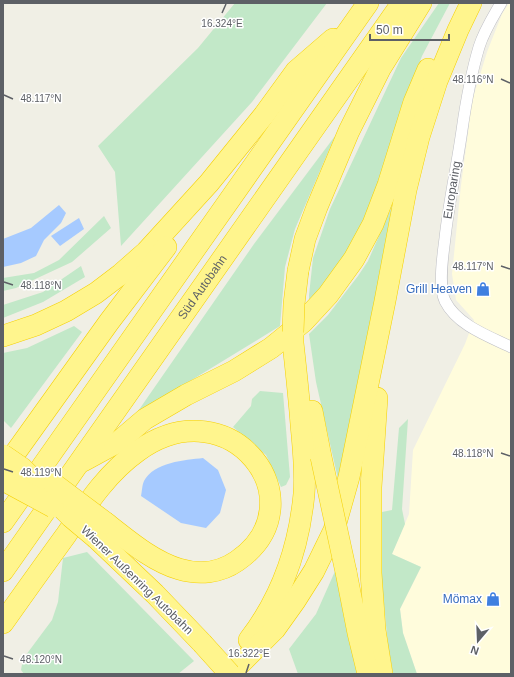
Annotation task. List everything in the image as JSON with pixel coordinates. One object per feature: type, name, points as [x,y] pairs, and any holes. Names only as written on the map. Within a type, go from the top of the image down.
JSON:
[{"type":"highway","name":"Süd Autobahn","points":[[3,571],[402,3]]},
{"type":"highway","points":[[218,674],[243,648],[263,622],[278,593],[291,561],[299,528],[304,493],[304,458],[299,344],[293,332],[294,304],[298,271],[305,239],[317,206],[349,131],[380,69],[421,3]]},
{"type":"highway","points":[[79,463],[118,442],[145,419],[186,395],[234,371],[271,348],[303,322],[328,295],[354,259],[373,224],[388,185],[414,102],[446,24],[458,3]]},
{"type":"highway","points":[[230,674],[275,629],[314,571],[334,530],[349,476],[406,190],[419,137],[437,81],[471,3]]},
{"type":"highway","points":[[12,469],[109,322],[174,236],[209,183],[296,71],[363,10]]},
{"type":"highway","points":[[3,522],[363,10]]},
{"type":"highway","points":[[3,336],[36,325],[66,311],[96,293],[146,252],[209,183]]},
{"type":"highway","points":[[382,674],[375,630],[372,580],[371,486],[376,402],[386,332],[385,301]]},
{"type":"highway","points":[[301,381],[321,457],[368,674]]},
{"type":"highway","points":[[3,455],[12,469],[40,474],[101,531],[141,549],[164,563],[178,569],[193,572],[210,573],[228,567],[244,556],[258,541],[266,525],[270,508],[269,489],[263,472],[252,456],[238,443],[220,435],[200,430],[180,432],[160,438],[138,451],[118,467],[99,488],[3,623]]},
{"type":"highway","name":"Wiener Außenring Autobahn","points":[[12,469],[43,488],[71,517],[101,531],[155,594],[230,674]]},
{"type":"highway","points":[[3,480],[71,517]]},
{"type":"street","name":"Europaring","points":[[501,3],[492,18],[480,45],[464,113],[448,210],[442,264],[443,295],[453,313],[463,322],[511,347]]},
{"type":"shaded area","points":[[509,3],[511,3],[511,674],[417,674],[403,633],[400,609],[421,567],[392,554],[409,514],[413,450],[465,344],[474,320],[456,300],[452,274],[461,185],[469,126],[469,111],[487,52],[502,14]]},
{"type":"green space","points":[[235,3],[327,3],[252,102],[121,246],[115,172],[98,146],[198,48]]},
{"type":"green space","points":[[439,3],[450,3],[422,56],[409,90],[379,189],[352,248],[309,305],[313,258],[330,209],[401,58]]},
{"type":"green space","points":[[335,136],[295,229],[285,267],[280,326],[136,414],[254,244]]},
{"type":"green space","points":[[398,202],[338,479],[316,382],[309,334],[328,315],[358,276],[368,261],[393,204]]},
{"type":"green space","points":[[104,216],[111,228],[72,262],[16,288],[3,291],[3,278],[34,273],[59,260]]},
{"type":"green space","points":[[81,266],[85,277],[43,302],[3,318],[3,305],[43,292]]},
{"type":"green space","points":[[74,326],[82,332],[11,428],[3,420],[3,353],[27,348]]},
{"type":"green space","points":[[260,391],[283,393],[290,477],[286,485],[281,487],[266,455],[233,427],[251,406],[252,399]]},
{"type":"green space","points":[[408,419],[402,509],[405,524],[392,554],[421,567],[400,609],[403,633],[417,674],[393,674],[388,646],[381,573],[382,512],[392,510],[399,428]]},
{"type":"green space","points":[[87,552],[194,661],[178,674],[24,674],[21,670],[23,659],[52,620],[58,602],[63,558]]},
{"type":"green space","points":[[336,569],[359,674],[298,674],[289,649],[316,614]]},
{"type":"water","points":[[59,205],[66,213],[61,223],[44,240],[36,256],[21,263],[3,267],[3,239],[31,228]]},
{"type":"water","points":[[79,218],[84,229],[60,246],[51,236]]},
{"type":"water","points":[[203,458],[218,470],[226,490],[220,513],[206,528],[181,523],[141,496],[144,481],[155,470],[170,463]]},
{"type":"place","name":"Grill Heaven","points":[[483,289]]},
{"type":"place","name":"Mömax","points":[[493,599]]}]
